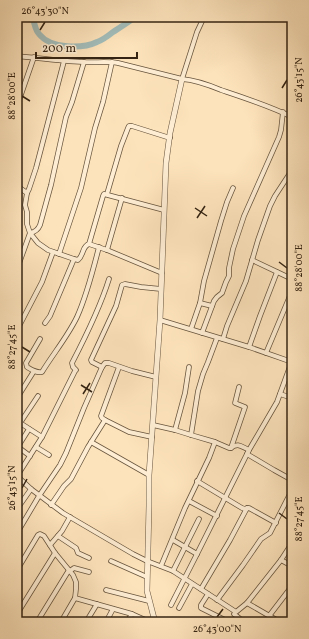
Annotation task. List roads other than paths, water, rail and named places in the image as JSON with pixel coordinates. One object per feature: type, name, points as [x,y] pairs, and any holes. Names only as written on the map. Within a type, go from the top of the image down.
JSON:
[{"type":"street","points":[[155,622],[147,591],[149,475],[160,320],[166,163],[182,79],[197,32],[204,17]]},
{"type":"street","points":[[17,57],[64,61],[118,63],[208,85],[283,112],[292,118]]},
{"type":"street","points":[[17,106],[34,58]]},
{"type":"street","points":[[64,61],[36,168],[29,189],[26,193],[25,205],[27,212],[27,224],[30,233],[38,243],[53,252],[74,259],[80,259],[85,247],[89,244],[103,196],[104,194],[107,194],[121,146],[129,126],[170,138]]},
{"type":"street","points":[[30,233],[37,230],[40,225],[51,185],[66,117],[84,62]]},
{"type":"street","points":[[59,254],[81,188],[112,62]]},
{"type":"street","points":[[202,333],[216,297],[222,293],[228,276],[233,249],[242,223],[279,137],[283,112]]},
{"type":"street","points":[[223,339],[227,326],[244,288],[258,240],[275,196],[292,170]]},
{"type":"street","points":[[17,186],[26,193]]},
{"type":"street","points":[[191,329],[200,302],[204,281],[221,221],[233,188]]},
{"type":"street","points":[[107,194],[164,210]]},
{"type":"street","points":[[108,250],[122,198]]},
{"type":"street","points":[[17,269],[30,233]]},
{"type":"street","points":[[89,244],[108,250],[162,273]]},
{"type":"street","points":[[40,339],[26,363],[27,367],[37,372],[42,372],[74,322],[83,303],[99,247]]},
{"type":"street","points":[[17,330],[42,282],[53,252]]},
{"type":"street","points":[[17,255],[22,257]]},
{"type":"street","points":[[45,323],[74,259]]},
{"type":"street","points":[[252,260],[292,279]]},
{"type":"street","points":[[249,347],[277,272]]},
{"type":"street","points":[[109,279],[89,330],[72,363],[76,370],[42,437],[17,476],[51,505],[112,542],[147,561],[173,571],[217,600],[235,613],[244,622]]},
{"type":"street","points":[[102,367],[91,360],[116,306],[122,285],[125,284],[161,289]]},
{"type":"street","points":[[266,354],[292,291]]},
{"type":"street","points":[[200,302],[212,306]]},
{"type":"street","points":[[160,320],[249,347],[292,362],[274,408],[248,452],[217,516],[171,604]]},
{"type":"street","points":[[191,435],[198,391],[217,338]]},
{"type":"street","points":[[17,533],[60,465],[105,363],[156,377]]},
{"type":"street","points":[[119,367],[101,416],[105,420],[129,432],[152,436]]},
{"type":"street","points":[[176,430],[185,393],[189,367]]},
{"type":"street","points":[[17,398],[34,371]]},
{"type":"street","points":[[231,448],[245,408],[235,403],[239,387]]},
{"type":"street","points":[[280,394],[292,398]]},
{"type":"street","points":[[38,396],[18,422],[42,437]]},
{"type":"street","points":[[51,505],[64,486],[71,479],[105,420]]},
{"type":"street","points":[[153,425],[163,426],[215,442],[229,448],[238,445],[274,470],[292,480]]},
{"type":"street","points":[[29,429],[17,448],[30,456]]},
{"type":"street","points":[[91,442],[149,475]]},
{"type":"street","points":[[161,566],[215,442]]},
{"type":"street","points":[[36,447],[49,455]]},
{"type":"street","points":[[197,481],[242,508],[248,508],[276,523]]},
{"type":"street","points":[[18,506],[31,489]]},
{"type":"street","points":[[217,600],[261,539],[270,533],[292,490]]},
{"type":"street","points":[[189,501],[217,516]]},
{"type":"street","points":[[201,589],[248,508]]},
{"type":"street","points":[[50,545],[58,536],[70,517]]},
{"type":"street","points":[[173,571],[199,519]]},
{"type":"street","points":[[17,570],[38,535],[40,534],[44,536],[55,553],[70,571],[76,582],[74,598],[61,622]]},
{"type":"street","points":[[58,536],[76,548],[78,553],[89,558]]},
{"type":"street","points":[[173,540],[197,554]]},
{"type":"street","points":[[208,594],[201,605],[201,608],[228,622],[235,613],[247,603],[281,560],[292,543]]},
{"type":"street","points":[[17,614],[55,553]]},
{"type":"street","points":[[281,560],[292,566]]},
{"type":"street","points":[[111,561],[147,577]]},
{"type":"street","points":[[37,622],[70,571],[74,568],[89,572]]},
{"type":"street","points":[[179,608],[192,584]]},
{"type":"street","points":[[270,616],[292,586]]},
{"type":"street","points":[[106,590],[149,601]]},
{"type":"street","points":[[74,598],[132,614],[150,622]]},
{"type":"street","points":[[247,603],[280,622]]},
{"type":"street","points":[[86,622],[97,604]]},
{"type":"street","points":[[106,622],[113,609]]},
{"type":"street","points":[[127,622],[132,614]]},
{"type":"waterway","points":[[33,17],[35,26],[39,34],[44,39],[51,43],[67,46],[83,46],[101,40],[136,17]]}]
